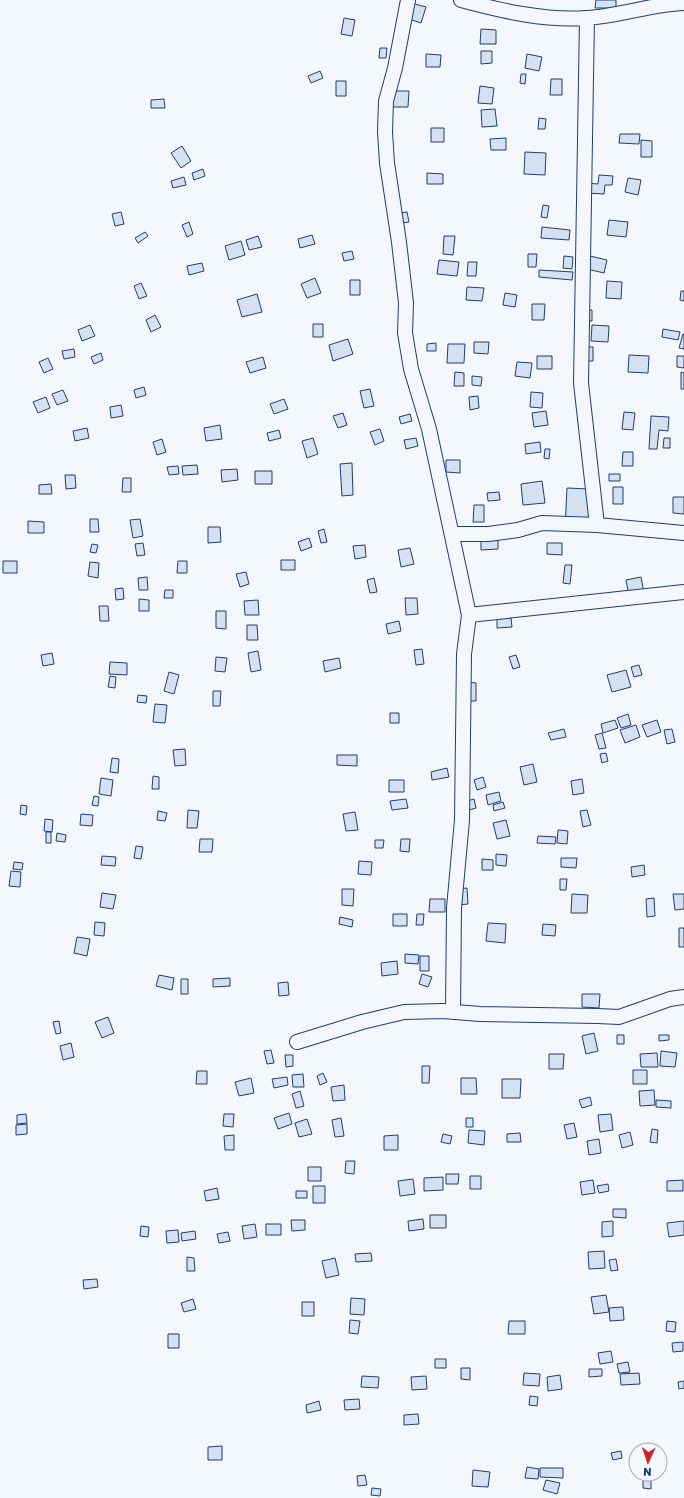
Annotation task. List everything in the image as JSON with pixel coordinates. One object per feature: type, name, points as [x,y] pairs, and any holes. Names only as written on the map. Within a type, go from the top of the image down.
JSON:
[{"type":"street","points":[[408,0],[395,68],[386,101],[385,132],[387,155],[406,304],[405,333],[412,369],[429,429],[469,615],[464,654],[462,820],[454,908],[453,1012]]},
{"type":"street","points":[[461,0],[506,12],[552,17],[587,18],[680,2]]},
{"type":"street","points":[[587,18],[581,383],[597,525]]},
{"type":"street","points":[[452,534],[488,534],[518,530],[542,523],[597,525],[684,533]]},
{"type":"street","points":[[469,615],[684,592]]},
{"type":"street","points":[[297,1042],[362,1022],[404,1012],[619,1017],[670,999],[684,997]]},
{"type":"building","points":[[596,0],[616,0],[616,8],[595,8]]},
{"type":"building","points":[[411,3],[426,7],[421,23],[406,18]]},
{"type":"building","points":[[344,18],[355,20],[352,36],[341,34]]},
{"type":"building","points":[[481,29],[496,30],[496,44],[480,44]]},
{"type":"building","points":[[380,48],[387,48],[386,58],[379,58]]},
{"type":"building","points":[[481,51],[492,51],[492,63],[481,64]]},
{"type":"building","points":[[426,54],[441,55],[440,67],[426,67]]},
{"type":"building","points":[[527,54],[542,57],[539,71],[525,68]]},
{"type":"building","points":[[320,71],[323,78],[311,83],[308,76]]},
{"type":"building","points":[[521,74],[526,74],[525,84],[520,83]]},
{"type":"building","points":[[551,79],[562,79],[562,95],[550,95]]},
{"type":"building","points":[[336,81],[346,81],[346,96],[336,96]]},
{"type":"building","points":[[480,86],[494,88],[492,104],[478,103]]},
{"type":"building","points":[[392,91],[409,91],[408,107],[391,107]]},
{"type":"building","points":[[164,99],[165,108],[151,108],[151,100]]},
{"type":"building","points":[[495,109],[497,126],[482,127],[481,110]]},
{"type":"building","points":[[539,118],[546,119],[545,129],[538,129]]},
{"type":"building","points":[[431,128],[444,128],[444,142],[431,142]]},
{"type":"building","points":[[620,134],[640,134],[639,144],[619,143]]},
{"type":"building","points":[[506,138],[506,150],[491,150],[490,139]]},
{"type":"building","points":[[641,140],[652,141],[652,157],[641,157]]},
{"type":"building","points":[[182,146],[191,161],[181,168],[171,153]]},
{"type":"building","points":[[525,152],[546,153],[545,175],[524,174]]},
{"type":"building","points":[[203,169],[205,176],[194,180],[192,173]]},
{"type":"building","points":[[427,173],[443,174],[443,184],[427,184]]},
{"type":"building","points":[[599,175],[613,176],[612,185],[605,185],[604,194],[586,193],[587,183],[598,184]]},
{"type":"building","points":[[184,177],[186,185],[173,188],[171,181]]},
{"type":"building","points":[[628,178],[641,180],[638,195],[625,192]]},
{"type":"building","points":[[543,205],[549,206],[547,218],[541,217]]},
{"type":"building","points":[[121,212],[124,224],[115,226],[112,214]]},
{"type":"building","points":[[407,212],[409,222],[402,223],[399,213]]},
{"type":"building","points":[[609,220],[628,222],[626,237],[607,235]]},
{"type":"building","points":[[189,222],[193,234],[187,237],[182,225]]},
{"type":"building","points":[[542,227],[570,230],[569,240],[541,238]]},
{"type":"building","points":[[145,232],[148,236],[138,243],[135,238]]},
{"type":"building","points":[[312,235],[315,244],[300,248],[298,239]]},
{"type":"building","points":[[258,236],[262,247],[249,250],[246,240]]},
{"type":"building","points":[[444,236],[455,236],[453,255],[443,254]]},
{"type":"building","points":[[241,241],[245,255],[229,260],[225,246]]},
{"type":"building","points":[[352,251],[354,259],[344,261],[342,253]]},
{"type":"building","points":[[528,254],[537,254],[536,267],[528,267]]},
{"type":"building","points":[[564,256],[573,257],[572,269],[563,268]]},
{"type":"building","points":[[590,256],[607,260],[604,273],[587,269]]},
{"type":"building","points":[[439,260],[459,262],[457,276],[437,274]]},
{"type":"building","points":[[468,262],[477,262],[476,276],[467,276]]},
{"type":"building","points":[[202,263],[204,271],[189,275],[187,266]]},
{"type":"building","points":[[539,270],[573,272],[572,280],[539,277]]},
{"type":"building","points":[[315,278],[321,293],[307,298],[301,284]]},
{"type":"building","points":[[350,280],[360,280],[360,295],[350,295]]},
{"type":"building","points":[[607,281],[622,282],[621,299],[606,298]]},
{"type":"building","points":[[141,283],[147,296],[139,299],[134,286]]},
{"type":"building","points":[[467,287],[484,288],[482,301],[466,300]]},
{"type":"building","points":[[681,291],[684,291],[684,301],[680,300]]},
{"type":"building","points":[[505,293],[517,295],[515,307],[503,305]]},
{"type":"building","points":[[257,294],[262,312],[242,317],[237,300]]},
{"type":"building","points":[[532,304],[545,304],[544,320],[532,320]]},
{"type":"building","points":[[585,309],[592,310],[592,321],[585,321]]},
{"type":"building","points":[[155,315],[161,327],[151,332],[146,320]]},
{"type":"building","points":[[313,324],[323,324],[323,337],[313,337]]},
{"type":"building","points":[[90,325],[95,336],[82,341],[78,330]]},
{"type":"building","points":[[592,325],[609,326],[608,342],[591,341]]},
{"type":"building","points":[[663,329],[680,332],[678,340],[662,337]]},
{"type":"building","points":[[684,334],[684,349],[679,348]]},
{"type":"building","points":[[348,339],[353,354],[333,361],[329,345]]},
{"type":"building","points":[[474,342],[489,342],[488,354],[474,353]]},
{"type":"building","points":[[436,343],[436,351],[427,351],[427,344]]},
{"type":"building","points":[[448,344],[465,344],[464,363],[447,363]]},
{"type":"building","points":[[583,347],[593,347],[593,361],[583,361]]},
{"type":"building","points":[[74,349],[75,357],[64,359],[62,351]]},
{"type":"building","points":[[101,353],[103,360],[94,364],[91,357]]},
{"type":"building","points":[[629,355],[649,356],[648,373],[628,372]]},
{"type":"building","points":[[537,356],[552,356],[552,369],[537,369]]},
{"type":"building","points":[[677,356],[684,356],[684,368],[677,367]]},
{"type":"building","points":[[263,357],[266,368],[250,373],[246,362]]},
{"type":"building","points":[[48,358],[53,369],[44,373],[39,362]]},
{"type":"building","points":[[517,362],[532,363],[530,378],[515,376]]},
{"type":"building","points":[[455,372],[464,373],[464,386],[454,386]]},
{"type":"building","points":[[681,372],[684,373],[684,389],[681,389]]},
{"type":"building","points":[[472,376],[482,377],[481,386],[472,385]]},
{"type":"building","points":[[144,387],[146,395],[136,398],[134,390]]},
{"type":"building","points":[[370,389],[374,406],[364,408],[360,391]]},
{"type":"building","points":[[63,390],[68,401],[57,405],[52,394]]},
{"type":"building","points":[[531,392],[543,393],[542,408],[530,407]]},
{"type":"building","points":[[478,396],[479,408],[470,410],[469,397]]},
{"type":"building","points":[[46,397],[50,408],[38,413],[33,402]]},
{"type":"building","points":[[284,399],[288,409],[274,414],[270,404]]},
{"type":"building","points":[[121,405],[123,416],[111,418],[110,407]]},
{"type":"building","points":[[546,411],[548,425],[534,427],[532,413]]},
{"type":"building","points":[[624,412],[635,413],[633,430],[622,429]]},
{"type":"building","points":[[343,413],[347,425],[338,428],[333,416]]},
{"type":"building","points":[[410,414],[412,421],[401,424],[399,417]]},
{"type":"building","points":[[651,416],[669,417],[668,431],[659,430],[657,449],[649,449]]},
{"type":"building","points":[[220,425],[222,439],[206,441],[204,428]]},
{"type":"building","points":[[87,428],[89,438],[75,441],[73,431]]},
{"type":"building","points":[[380,429],[384,441],[375,445],[370,432]]},
{"type":"building","points":[[279,430],[281,438],[269,441],[267,433]]},
{"type":"building","points":[[313,438],[318,454],[307,458],[302,441]]},
{"type":"building","points":[[416,438],[418,446],[406,449],[404,440]]},
{"type":"building","points":[[664,438],[670,438],[670,448],[663,448]]},
{"type":"building","points":[[162,439],[166,452],[157,455],[153,442]]},
{"type":"building","points":[[540,442],[541,452],[526,454],[525,444]]},
{"type":"building","points":[[545,449],[550,449],[549,459],[544,458]]},
{"type":"building","points":[[623,452],[633,452],[633,466],[622,466]]},
{"type":"building","points":[[446,460],[460,460],[460,473],[446,472]]},
{"type":"building","points":[[352,463],[353,495],[342,496],[340,464]]},
{"type":"building","points":[[197,465],[198,474],[183,475],[182,466]]},
{"type":"building","points":[[178,466],[179,474],[169,475],[167,467]]},
{"type":"building","points":[[237,469],[238,480],[222,482],[221,470]]},
{"type":"building","points":[[255,471],[272,471],[272,484],[255,484]]},
{"type":"building","points":[[609,474],[620,474],[620,481],[609,481]]},
{"type":"building","points":[[65,475],[75,475],[76,488],[66,489]]},
{"type":"building","points":[[123,478],[131,478],[131,492],[122,492]]},
{"type":"building","points":[[542,481],[545,503],[523,505],[521,484]]},
{"type":"building","points":[[51,484],[52,494],[39,494],[39,485]]},
{"type":"building","points":[[613,487],[623,487],[623,504],[613,504]]},
{"type":"building","points":[[567,488],[590,489],[588,530],[565,529]]},
{"type":"building","points":[[499,492],[500,500],[488,501],[487,493]]},
{"type":"building","points":[[673,497],[684,497],[684,514],[673,513]]},
{"type":"building","points":[[474,505],[484,505],[484,522],[473,522]]},
{"type":"building","points":[[90,519],[98,519],[99,532],[90,532]]},
{"type":"building","points":[[140,519],[143,536],[133,538],[130,520]]},
{"type":"building","points":[[28,521],[44,522],[44,533],[28,533]]},
{"type":"building","points":[[208,527],[220,527],[221,542],[208,543]]},
{"type":"building","points":[[324,529],[327,542],[321,543],[318,531]]},
{"type":"building","points":[[481,537],[498,537],[498,549],[481,550]]},
{"type":"building","points":[[309,538],[312,547],[301,551],[298,542]]},
{"type":"building","points":[[143,543],[145,555],[137,556],[135,544]]},
{"type":"building","points":[[547,543],[562,543],[562,555],[547,554]]},
{"type":"building","points":[[92,544],[98,545],[96,553],[90,552]]},
{"type":"building","points":[[365,545],[366,557],[355,559],[353,546]]},
{"type":"building","points":[[410,548],[414,564],[401,567],[398,550]]},
{"type":"building","points":[[281,560],[295,560],[295,570],[281,570]]},
{"type":"building","points":[[3,561],[17,561],[17,573],[3,573]]},
{"type":"building","points":[[178,561],[187,561],[187,573],[177,573]]},
{"type":"building","points":[[90,562],[99,563],[98,578],[88,576]]},
{"type":"building","points":[[565,565],[572,565],[570,584],[563,583]]},
{"type":"building","points":[[246,572],[249,584],[240,587],[236,574]]},
{"type":"building","points":[[147,577],[148,590],[139,590],[138,578]]},
{"type":"building","points":[[641,577],[644,593],[629,596],[626,580]]},
{"type":"building","points":[[374,578],[377,592],[370,593],[367,580]]},
{"type":"building","points":[[123,588],[124,599],[116,600],[115,589]]},
{"type":"building","points":[[165,590],[173,590],[173,598],[164,598]]},
{"type":"building","points":[[405,598],[417,598],[418,614],[406,615]]},
{"type":"building","points":[[139,599],[149,600],[149,611],[139,611]]},
{"type":"building","points":[[258,600],[259,615],[245,615],[244,601]]},
{"type":"building","points":[[99,606],[108,606],[109,621],[100,621]]},
{"type":"building","points":[[216,611],[226,611],[226,629],[216,628]]},
{"type":"building","points":[[511,618],[512,627],[497,628],[497,619]]},
{"type":"building","points":[[399,621],[401,631],[388,634],[386,624]]},
{"type":"building","points":[[247,625],[257,625],[258,640],[247,640]]},
{"type":"building","points":[[422,649],[424,664],[416,665],[414,650]]},
{"type":"building","points":[[258,651],[261,670],[251,672],[248,653]]},
{"type":"building","points":[[52,653],[54,664],[43,666],[41,655]]},
{"type":"building","points":[[516,655],[520,667],[513,669],[509,657]]},
{"type":"building","points":[[216,657],[227,658],[225,672],[215,671]]},
{"type":"building","points":[[339,658],[341,668],[325,672],[323,661]]},
{"type":"building","points":[[110,662],[127,663],[127,675],[109,674]]},
{"type":"building","points":[[639,665],[642,675],[634,677],[631,667]]},
{"type":"building","points":[[626,670],[631,687],[612,692],[607,675]]},
{"type":"building","points":[[169,672],[179,675],[174,694],[164,691]]},
{"type":"building","points":[[110,676],[116,677],[115,688],[108,687]]},
{"type":"building","points":[[467,682],[476,683],[476,701],[467,701]]},
{"type":"building","points":[[213,691],[221,691],[220,706],[213,706]]},
{"type":"building","points":[[138,695],[147,696],[146,703],[137,702]]},
{"type":"building","points":[[155,704],[167,705],[165,723],[153,722]]},
{"type":"building","points":[[390,713],[399,713],[399,723],[390,723]]},
{"type":"building","points":[[628,714],[631,725],[621,728],[617,718]]},
{"type":"building","points":[[615,720],[618,728],[603,733],[601,724]]},
{"type":"building","points":[[657,720],[661,732],[647,737],[642,725]]},
{"type":"building","points":[[636,725],[640,737],[625,743],[620,730]]},
{"type":"building","points":[[564,729],[566,737],[551,740],[548,733]]},
{"type":"building","points":[[672,729],[675,742],[667,744],[664,730]]},
{"type":"building","points":[[602,733],[606,748],[599,749],[595,735]]},
{"type":"building","points":[[185,749],[186,765],[175,766],[173,750]]},
{"type":"building","points":[[606,753],[608,761],[602,763],[600,754]]},
{"type":"building","points":[[337,755],[357,755],[357,766],[337,765]]},
{"type":"building","points":[[112,758],[119,759],[118,773],[110,772]]},
{"type":"building","points":[[533,764],[537,782],[524,785],[520,767]]},
{"type":"building","points":[[447,768],[449,777],[432,780],[431,772]]},
{"type":"building","points":[[153,776],[159,777],[159,789],[152,789]]},
{"type":"building","points":[[483,777],[486,787],[477,790],[474,780]]},
{"type":"building","points":[[101,778],[113,780],[111,796],[99,794]]},
{"type":"building","points":[[582,779],[584,793],[573,795],[571,781]]},
{"type":"building","points":[[389,780],[404,780],[404,792],[389,792]]},
{"type":"building","points":[[499,792],[501,801],[488,805],[486,795]]},
{"type":"building","points":[[94,796],[99,797],[98,806],[92,805]]},
{"type":"building","points":[[406,799],[408,808],[392,810],[390,801]]},
{"type":"building","points":[[474,799],[476,808],[463,812],[461,803]]},
{"type":"building","points":[[503,802],[505,808],[494,811],[493,805]]},
{"type":"building","points":[[21,805],[27,806],[26,815],[20,814]]},
{"type":"building","points":[[188,810],[199,811],[197,828],[187,828]]},
{"type":"building","points":[[587,810],[591,825],[583,827],[580,811]]},
{"type":"building","points":[[158,811],[167,813],[165,821],[157,820]]},
{"type":"building","points":[[355,812],[358,830],[346,831],[343,814]]},
{"type":"building","points":[[81,814],[93,815],[92,826],[80,825]]},
{"type":"building","points":[[45,819],[53,820],[52,832],[44,831]]},
{"type":"building","points":[[506,820],[510,836],[497,839],[493,823]]},
{"type":"building","points":[[558,830],[568,831],[567,844],[557,843]]},
{"type":"building","points":[[46,832],[51,832],[51,843],[46,843]]},
{"type":"building","points":[[57,833],[66,835],[65,842],[56,841]]},
{"type":"building","points":[[538,836],[556,837],[555,844],[537,843]]},
{"type":"building","points":[[200,839],[213,839],[212,852],[199,852]]},
{"type":"building","points":[[401,839],[410,839],[409,852],[400,851]]},
{"type":"building","points":[[375,840],[384,840],[383,848],[375,848]]},
{"type":"building","points":[[136,846],[143,847],[141,859],[134,858]]},
{"type":"building","points":[[496,854],[507,855],[506,866],[496,865]]},
{"type":"building","points":[[102,856],[116,857],[115,866],[101,865]]},
{"type":"building","points":[[561,858],[577,858],[576,868],[561,867]]},
{"type":"building","points":[[482,859],[493,860],[493,870],[482,870]]},
{"type":"building","points":[[359,861],[372,862],[371,875],[358,874]]},
{"type":"building","points":[[14,862],[23,863],[22,870],[13,869]]},
{"type":"building","points":[[644,865],[645,875],[632,877],[631,867]]},
{"type":"building","points":[[11,871],[21,872],[20,887],[9,886]]},
{"type":"building","points":[[560,879],[567,879],[566,890],[560,890]]},
{"type":"building","points":[[467,888],[468,904],[458,905],[456,889]]},
{"type":"building","points":[[342,889],[354,889],[353,906],[342,905]]},
{"type":"building","points":[[102,893],[116,895],[113,909],[100,907]]},
{"type":"building","points":[[572,894],[588,895],[587,913],[571,913]]},
{"type":"building","points":[[673,894],[684,894],[684,909],[675,910]]},
{"type":"building","points":[[654,898],[655,916],[647,917],[646,899]]},
{"type":"building","points":[[430,899],[445,899],[445,912],[429,912]]},
{"type":"building","points":[[393,914],[407,914],[407,926],[393,926]]},
{"type":"building","points":[[417,914],[424,914],[423,925],[416,925]]},
{"type":"building","points":[[340,917],[353,920],[352,927],[339,924]]},
{"type":"building","points":[[95,922],[105,923],[104,936],[94,935]]},
{"type":"building","points":[[488,923],[506,924],[505,943],[486,941]]},
{"type":"building","points":[[543,924],[556,925],[555,936],[542,935]]},
{"type":"building","points":[[679,928],[684,928],[684,947],[679,947]]},
{"type":"building","points":[[77,937],[90,939],[87,956],[74,953]]},
{"type":"building","points":[[405,954],[419,955],[418,964],[405,963]]},
{"type":"building","points":[[420,956],[429,956],[429,971],[420,971]]},
{"type":"building","points":[[397,961],[398,974],[382,976],[381,963]]},
{"type":"building","points":[[422,974],[432,977],[428,987],[419,984]]},
{"type":"building","points":[[159,975],[174,978],[172,990],[156,986]]},
{"type":"building","points":[[230,978],[230,986],[213,987],[213,979]]},
{"type":"building","points":[[181,979],[188,979],[188,994],[181,994]]},
{"type":"building","points":[[288,982],[289,995],[279,996],[278,983]]},
{"type":"building","points":[[582,994],[600,994],[599,1008],[582,1007]]},
{"type":"building","points":[[108,1017],[114,1033],[102,1038],[95,1022]]},
{"type":"building","points":[[59,1021],[61,1033],[56,1034],[53,1022]]},
{"type":"building","points":[[594,1033],[598,1051],[586,1054],[582,1036]]},
{"type":"building","points":[[617,1035],[624,1035],[624,1044],[617,1044]]},
{"type":"building","points":[[659,1035],[669,1035],[669,1040],[659,1041]]},
{"type":"building","points":[[71,1043],[74,1057],[63,1060],[60,1046]]},
{"type":"building","points":[[271,1050],[274,1063],[267,1064],[264,1051]]},
{"type":"building","points":[[661,1051],[677,1053],[675,1067],[660,1066]]},
{"type":"building","points":[[657,1053],[658,1067],[641,1067],[640,1054]]},
{"type":"building","points":[[549,1054],[564,1054],[563,1069],[549,1069]]},
{"type":"building","points":[[285,1055],[293,1055],[293,1066],[286,1067]]},
{"type":"building","points":[[422,1066],[430,1066],[429,1083],[422,1083]]},
{"type":"building","points":[[633,1070],[647,1070],[647,1084],[633,1084]]},
{"type":"building","points":[[197,1071],[207,1071],[207,1084],[196,1084]]},
{"type":"building","points":[[323,1073],[327,1082],[320,1085],[317,1076]]},
{"type":"building","points":[[303,1074],[304,1087],[293,1087],[292,1075]]},
{"type":"building","points":[[287,1077],[288,1085],[274,1088],[272,1079]]},
{"type":"building","points":[[251,1078],[254,1093],[239,1096],[235,1082]]},
{"type":"building","points":[[461,1078],[476,1078],[477,1094],[461,1094]]},
{"type":"building","points":[[502,1079],[521,1079],[520,1098],[502,1098]]},
{"type":"building","points":[[344,1085],[345,1100],[333,1101],[331,1087]]},
{"type":"building","points":[[654,1090],[655,1105],[640,1106],[639,1091]]},
{"type":"building","points":[[300,1091],[304,1106],[296,1108],[292,1094]]},
{"type":"building","points":[[590,1097],[592,1105],[582,1108],[579,1100]]},
{"type":"building","points":[[656,1100],[671,1101],[671,1108],[656,1107]]},
{"type":"building","points":[[289,1113],[292,1124],[278,1129],[274,1118]]},
{"type":"building","points":[[26,1114],[27,1123],[17,1124],[17,1115]]},
{"type":"building","points":[[224,1114],[234,1114],[233,1127],[223,1126]]},
{"type":"building","points":[[611,1114],[613,1130],[600,1132],[598,1115]]},
{"type":"building","points":[[341,1118],[344,1136],[335,1137],[332,1120]]},
{"type":"building","points":[[466,1118],[473,1118],[473,1127],[466,1127]]},
{"type":"building","points":[[307,1119],[312,1134],[299,1137],[295,1123]]},
{"type":"building","points":[[574,1123],[577,1137],[567,1139],[564,1125]]},
{"type":"building","points":[[27,1124],[27,1134],[16,1135],[16,1125]]},
{"type":"building","points":[[652,1129],[658,1130],[657,1143],[650,1142]]},
{"type":"building","points":[[469,1130],[485,1131],[484,1145],[468,1143]]},
{"type":"building","points":[[630,1132],[633,1145],[622,1148],[619,1135]]},
{"type":"building","points":[[520,1133],[521,1142],[507,1142],[507,1134]]},
{"type":"building","points":[[443,1134],[452,1136],[450,1144],[441,1142]]},
{"type":"building","points":[[234,1135],[234,1150],[225,1150],[224,1136]]},
{"type":"building","points":[[398,1135],[398,1150],[384,1150],[384,1136]]},
{"type":"building","points":[[599,1139],[601,1153],[589,1155],[587,1141]]},
{"type":"building","points":[[346,1161],[355,1161],[354,1174],[345,1173]]},
{"type":"building","points":[[308,1167],[321,1167],[321,1181],[308,1181]]},
{"type":"building","points":[[446,1174],[459,1174],[458,1184],[446,1184]]},
{"type":"building","points":[[470,1176],[481,1176],[481,1189],[470,1189]]},
{"type":"building","points":[[443,1177],[443,1190],[424,1191],[424,1178]]},
{"type":"building","points":[[413,1179],[415,1194],[400,1196],[398,1181]]},
{"type":"building","points":[[593,1180],[595,1193],[582,1195],[580,1182]]},
{"type":"building","points":[[683,1180],[683,1191],[667,1191],[667,1181]]},
{"type":"building","points":[[608,1184],[609,1191],[599,1193],[597,1186]]},
{"type":"building","points":[[313,1186],[325,1186],[325,1203],[313,1203]]},
{"type":"building","points":[[217,1188],[219,1199],[206,1201],[204,1191]]},
{"type":"building","points":[[296,1191],[307,1191],[307,1198],[296,1198]]},
{"type":"building","points":[[613,1209],[626,1209],[626,1218],[613,1217]]},
{"type":"building","points":[[430,1215],[446,1215],[446,1228],[430,1228]]},
{"type":"building","points":[[423,1219],[424,1229],[409,1231],[408,1221]]},
{"type":"building","points":[[291,1220],[305,1220],[305,1230],[292,1231]]},
{"type":"building","points":[[613,1221],[613,1236],[602,1237],[602,1222]]},
{"type":"building","points":[[684,1221],[684,1235],[669,1237],[667,1223]]},
{"type":"building","points":[[255,1224],[257,1237],[244,1239],[242,1226]]},
{"type":"building","points":[[266,1224],[281,1224],[281,1235],[266,1235]]},
{"type":"building","points":[[141,1226],[149,1227],[148,1237],[140,1236]]},
{"type":"building","points":[[178,1230],[179,1242],[167,1243],[166,1231]]},
{"type":"building","points":[[195,1231],[196,1239],[182,1241],[181,1233]]},
{"type":"building","points":[[228,1232],[230,1241],[219,1243],[217,1234]]},
{"type":"building","points":[[604,1251],[605,1268],[589,1269],[588,1252]]},
{"type":"building","points":[[371,1253],[372,1261],[356,1262],[355,1254]]},
{"type":"building","points":[[187,1257],[194,1258],[195,1271],[187,1271]]},
{"type":"building","points":[[335,1258],[339,1275],[326,1278],[322,1261]]},
{"type":"building","points":[[616,1259],[618,1270],[611,1271],[609,1260]]},
{"type":"building","points":[[97,1279],[98,1287],[84,1289],[83,1280]]},
{"type":"building","points":[[606,1295],[609,1312],[594,1314],[591,1297]]},
{"type":"building","points":[[351,1298],[365,1299],[364,1315],[350,1314]]},
{"type":"building","points":[[193,1299],[196,1309],[184,1312],[181,1303]]},
{"type":"building","points":[[302,1302],[314,1302],[314,1316],[302,1316]]},
{"type":"building","points":[[623,1307],[624,1320],[610,1321],[609,1308]]},
{"type":"building","points":[[350,1320],[360,1321],[358,1334],[349,1333]]},
{"type":"building","points":[[509,1321],[525,1321],[525,1334],[508,1334]]},
{"type":"building","points":[[667,1321],[676,1322],[675,1332],[666,1331]]},
{"type":"building","points":[[168,1334],[179,1334],[179,1348],[168,1348]]},
{"type":"building","points":[[683,1342],[683,1351],[673,1352],[672,1343]]},
{"type":"building","points":[[611,1351],[613,1362],[600,1364],[598,1353]]},
{"type":"building","points":[[435,1359],[446,1359],[446,1368],[435,1368]]},
{"type":"building","points":[[628,1362],[630,1372],[619,1373],[617,1364]]},
{"type":"building","points":[[461,1368],[470,1368],[470,1380],[461,1379]]},
{"type":"building","points":[[589,1369],[602,1369],[602,1376],[589,1377]]},
{"type":"building","points":[[524,1373],[540,1374],[539,1386],[523,1385]]},
{"type":"building","points":[[639,1373],[640,1384],[621,1385],[620,1374]]},
{"type":"building","points":[[560,1375],[562,1389],[548,1391],[547,1377]]},
{"type":"building","points":[[362,1376],[379,1377],[378,1388],[361,1387]]},
{"type":"building","points":[[426,1376],[427,1389],[412,1390],[411,1377]]},
{"type":"building","points":[[684,1381],[684,1388],[679,1389],[678,1382]]},
{"type":"building","points":[[530,1396],[538,1397],[537,1406],[529,1405]]},
{"type":"building","points":[[359,1399],[360,1409],[345,1410],[344,1400]]},
{"type":"building","points":[[319,1401],[321,1410],[307,1413],[306,1405]]},
{"type":"building","points":[[418,1414],[419,1424],[404,1425],[404,1415]]},
{"type":"building","points":[[222,1446],[222,1460],[208,1460],[208,1447]]},
{"type":"building","points":[[621,1451],[622,1458],[613,1460],[611,1453]]},
{"type":"building","points":[[527,1467],[539,1469],[538,1479],[525,1478]]},
{"type":"building","points":[[540,1468],[563,1468],[563,1478],[540,1477]]},
{"type":"building","points":[[473,1470],[490,1472],[488,1487],[472,1486]]},
{"type":"building","points":[[365,1475],[367,1485],[358,1486],[357,1476]]},
{"type":"building","points":[[546,1480],[560,1483],[557,1494],[543,1490]]},
{"type":"building","points":[[643,1482],[651,1482],[651,1489],[643,1488]]},
{"type":"building","points":[[372,1488],[381,1489],[380,1496],[371,1495]]}]
